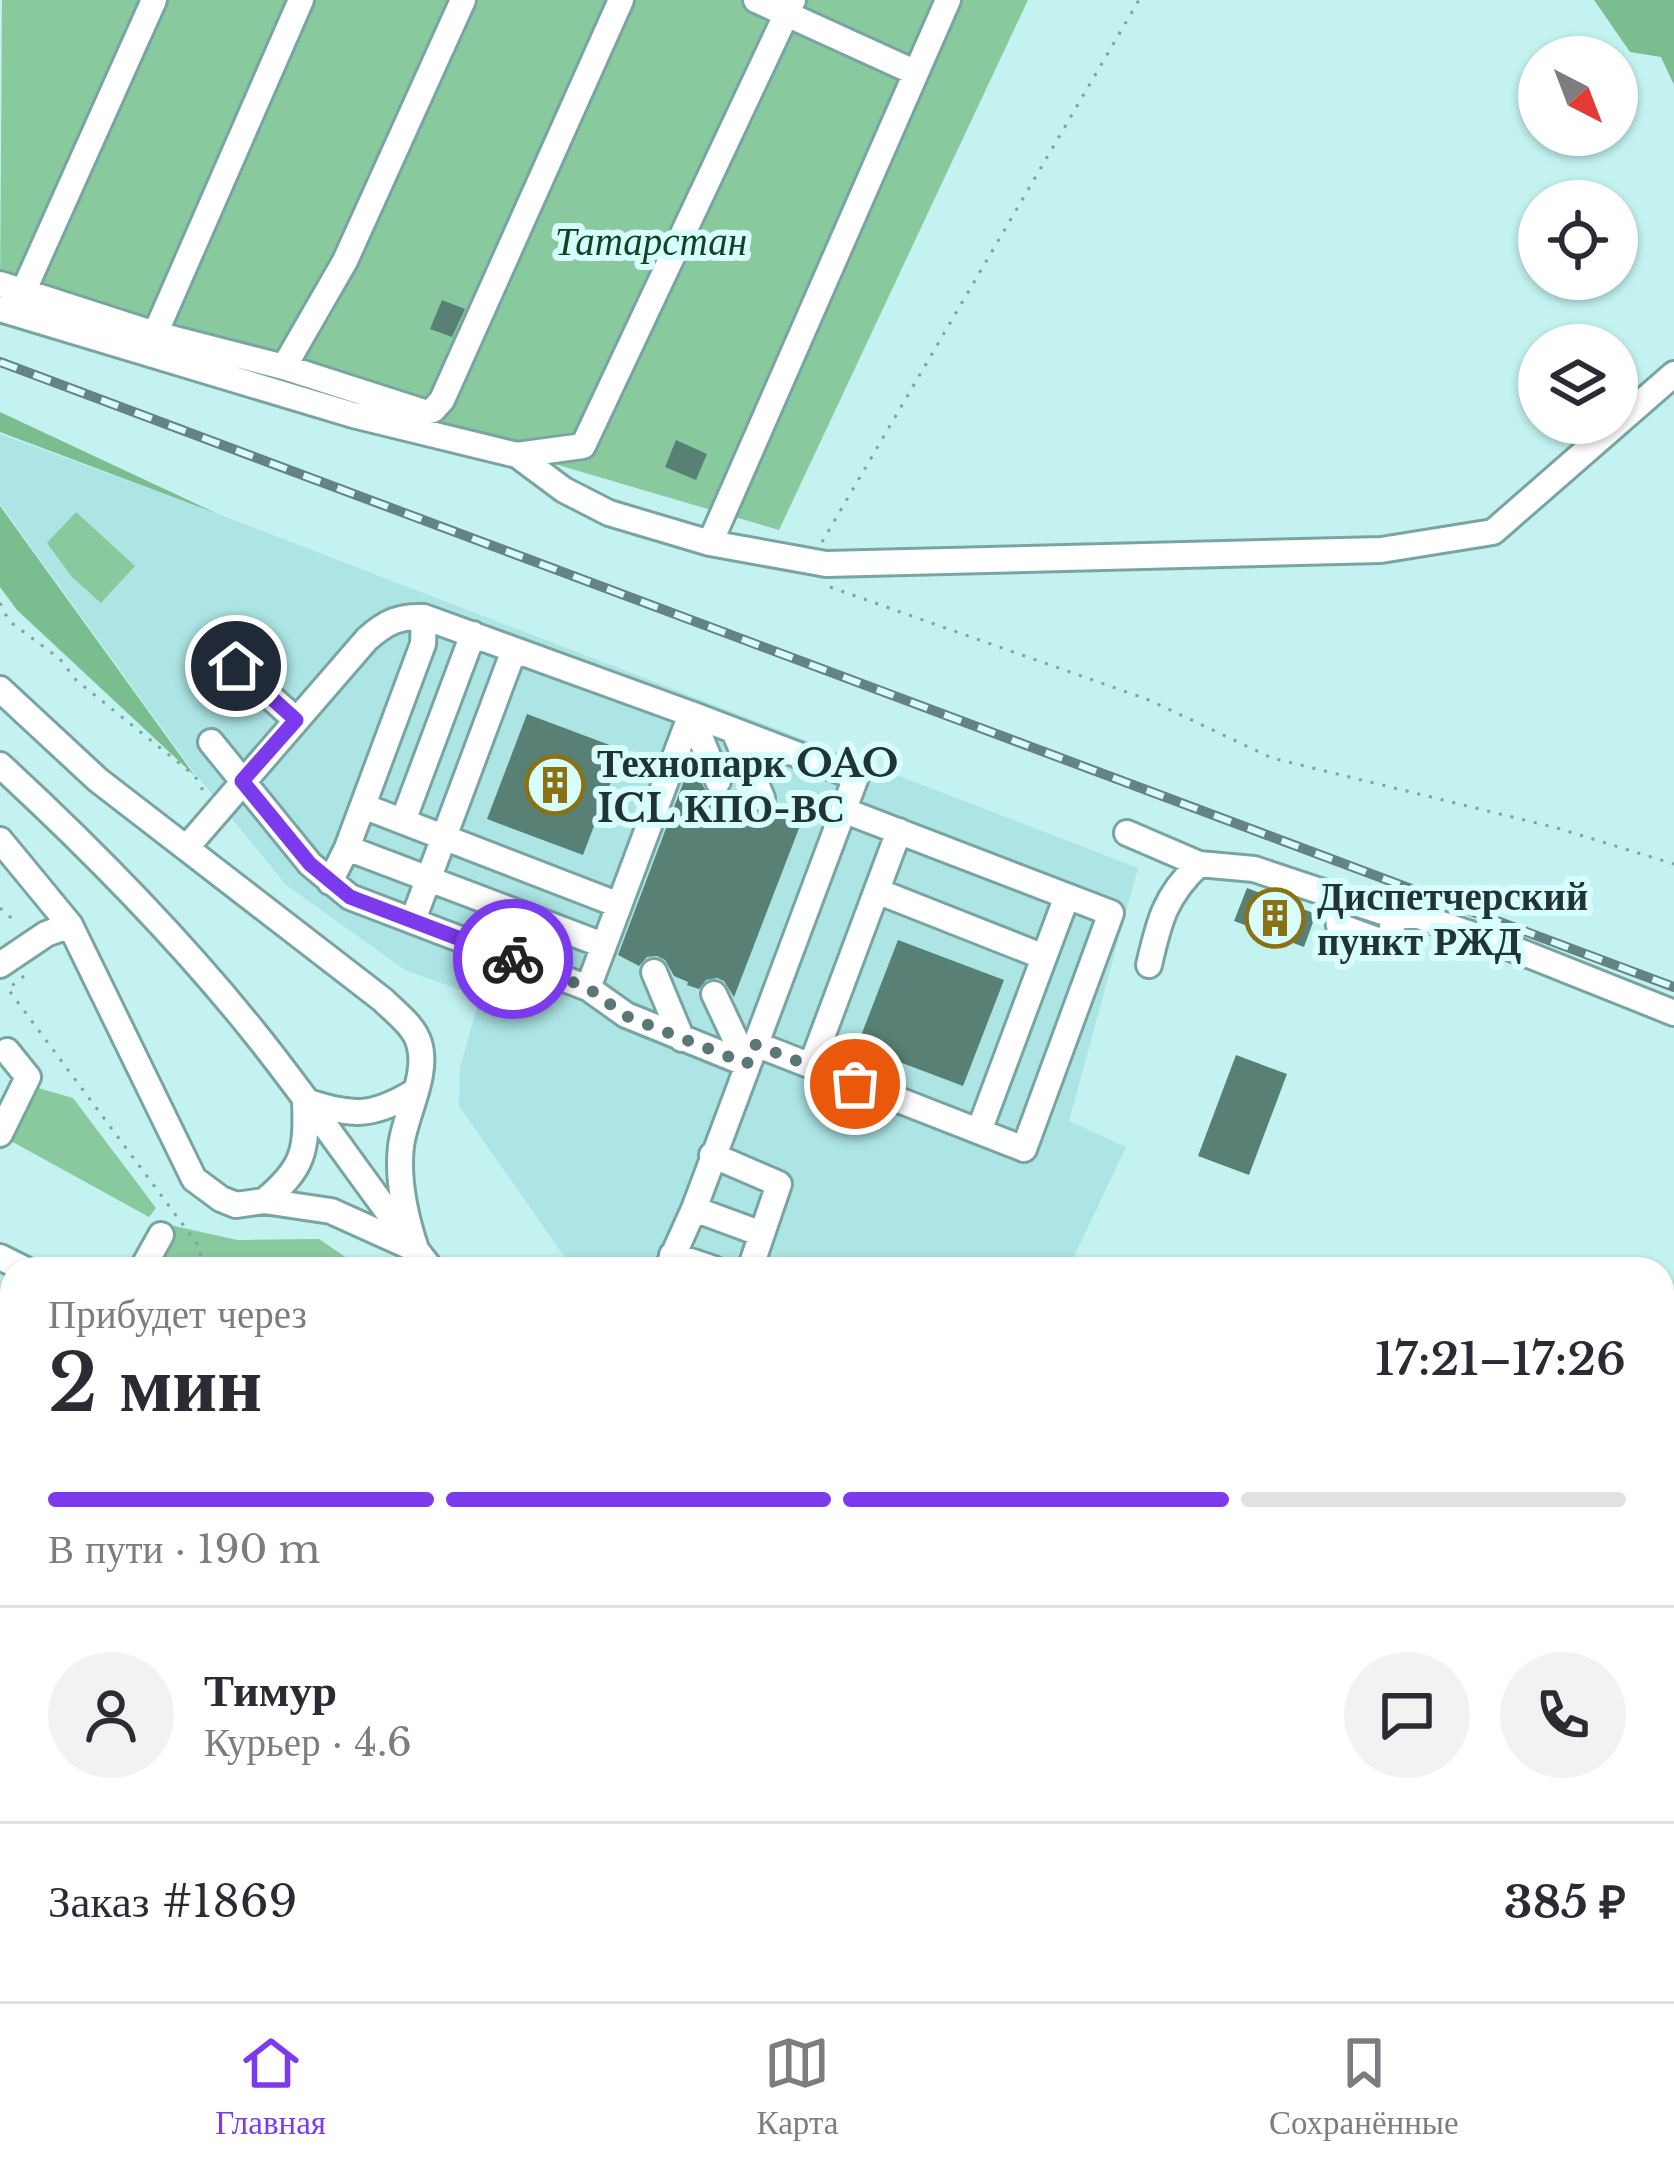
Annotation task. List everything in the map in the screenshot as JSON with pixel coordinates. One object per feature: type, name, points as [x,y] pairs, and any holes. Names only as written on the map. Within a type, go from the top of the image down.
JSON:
[{"type":"street","points":[[154,0],[12,287],[424,412],[434,410],[442,400],[621,0]]},
{"type":"street","points":[[155,334],[302,0]]},
{"type":"street","points":[[284,367],[345,261],[463,0]]},
{"type":"street","points":[[756,0],[790,7],[914,73]]},
{"type":"street","points":[[710,542],[948,0]]},
{"type":"street","points":[[0,309],[353,415],[517,455],[583,446],[790,7]]},
{"type":"street","points":[[517,455],[563,490],[609,513],[814,572],[1381,550],[1493,532],[1674,374]]},
{"type":"street","points":[[188,847],[381,626],[406,616],[424,617],[472,634],[856,777],[694,1209],[671,1257]]},
{"type":"street","points":[[330,882],[423,644],[424,617]]},
{"type":"street","points":[[403,821],[472,634]]},
{"type":"street","points":[[413,920],[514,650]]},
{"type":"street","points":[[236,666],[296,720]]},
{"type":"street","points":[[0,689],[98,780],[382,1000],[413,1030],[422,1065],[401,1148],[401,1180],[405,1215],[422,1257]]},
{"type":"street","points":[[691,714],[718,781]]},
{"type":"street","points":[[588,988],[691,714]]},
{"type":"street","points":[[734,731],[762,798]]},
{"type":"street","points":[[211,742],[330,882],[350,897],[588,988],[626,1016],[682,1039],[811,1066],[1024,1149],[1111,913],[844,810]]},
{"type":"street","points":[[0,765],[73,832],[175,939],[257,1036],[421,1257]]},
{"type":"street","points":[[363,806],[620,905]]},
{"type":"street","points":[[811,1066],[899,832]]},
{"type":"street","points":[[1126,833],[1199,864],[1255,868],[1395,916],[1418,916],[1674,1013]]},
{"type":"street","points":[[0,840],[70,925],[194,1179],[236,1205],[264,1202],[331,1211],[419,1257]]},
{"type":"street","points":[[347,848],[603,946]]},
{"type":"street","points":[[1149,965],[1160,917],[1176,886],[1199,864]]},
{"type":"street","points":[[877,891],[1044,957]]},
{"type":"street","points":[[979,1131],[1066,896]]},
{"type":"street","points":[[4,977],[33,942],[70,925]]},
{"type":"street","points":[[654,972],[682,1039]]},
{"type":"street","points":[[714,994],[751,1054]]},
{"type":"street","points":[[0,1134],[28,1077],[7,1051]]},
{"type":"street","points":[[304,1101],[367,1114],[414,1092]]},
{"type":"street","points":[[264,1202],[301,1162],[306,1138],[304,1101]]},
{"type":"street","points":[[712,1155],[779,1184],[754,1257]]},
{"type":"street","points":[[694,1209],[762,1234]]},
{"type":"street","points":[[148,1257],[160,1235]]},
{"type":"path","points":[[1139,0],[814,572],[1149,700],[1272,758],[1557,828],[1674,864]]},
{"type":"path","points":[[0,602],[10,621],[60,658],[76,680],[195,776],[215,813]]},
{"type":"path","points":[[0,908],[8,911],[33,942]]},
{"type":"path","points":[[4,977],[201,1249],[200,1257]]},
{"type":"shaded area","points":[[0,434],[1138,868],[1069,1121],[1126,1147],[1074,1257],[565,1257],[459,1106],[460,1068],[480,997],[405,970],[286,885],[193,771],[0,504]]},
{"type":"green space","name":"Татарстан","points":[[2,0],[1028,0],[779,530],[0,301]]},
{"type":"green space","points":[[1594,0],[1674,0],[1674,85],[1661,57],[1638,53],[1638,36],[1619,36]]},
{"type":"green space","points":[[0,412],[218,514],[0,432]]},
{"type":"green space","points":[[0,506],[195,776],[17,610],[0,587]]},
{"type":"green space","points":[[76,512],[135,566],[101,603],[72,577],[47,543]]},
{"type":"green space","points":[[38,1088],[73,1098],[156,1208],[149,1217],[11,1141]]},
{"type":"green space","points":[[170,1225],[237,1240],[319,1239],[345,1257],[155,1257]]},
{"type":"building","points":[[442,300],[465,309],[452,337],[430,329]]},
{"type":"building","points":[[676,440],[707,454],[696,480],[665,467]]},
{"type":"building","name":"Технопарк OAO ICL КПО-ВС","points":[[527,714],[623,750],[583,855],[487,819]]},
{"type":"building","points":[[687,773],[698,777],[715,797],[732,790],[743,794],[751,810],[759,814],[769,813],[777,804],[803,818],[734,997],[717,978],[706,980],[699,989],[687,985],[657,956],[647,957],[639,966],[618,955]]},
{"type":"building","name":"Диспетчерский пункт РЖД","points":[[1247,888],[1316,914],[1304,947],[1234,921]]},
{"type":"building","points":[[898,940],[1004,980],[963,1086],[857,1046]]},
{"type":"building","points":[[1236,1055],[1287,1074],[1249,1175],[1198,1156]]},
{"type":"railway","points":[[0,362],[1674,987]]},
{"type":"way so far","points":[[513,959],[588,988],[626,1016],[747,1064],[754,1044],[855,1084]]},
{"type":"place","name":"Технопарк OAO ICL КПО-ВС","points":[[555,785]]},
{"type":"place","name":"Диспетчерский пункт РЖД","points":[[1275,918]]},
{"type":"route","points":[[236,666],[296,720],[242,781],[310,864],[350,897],[513,959]]}]
